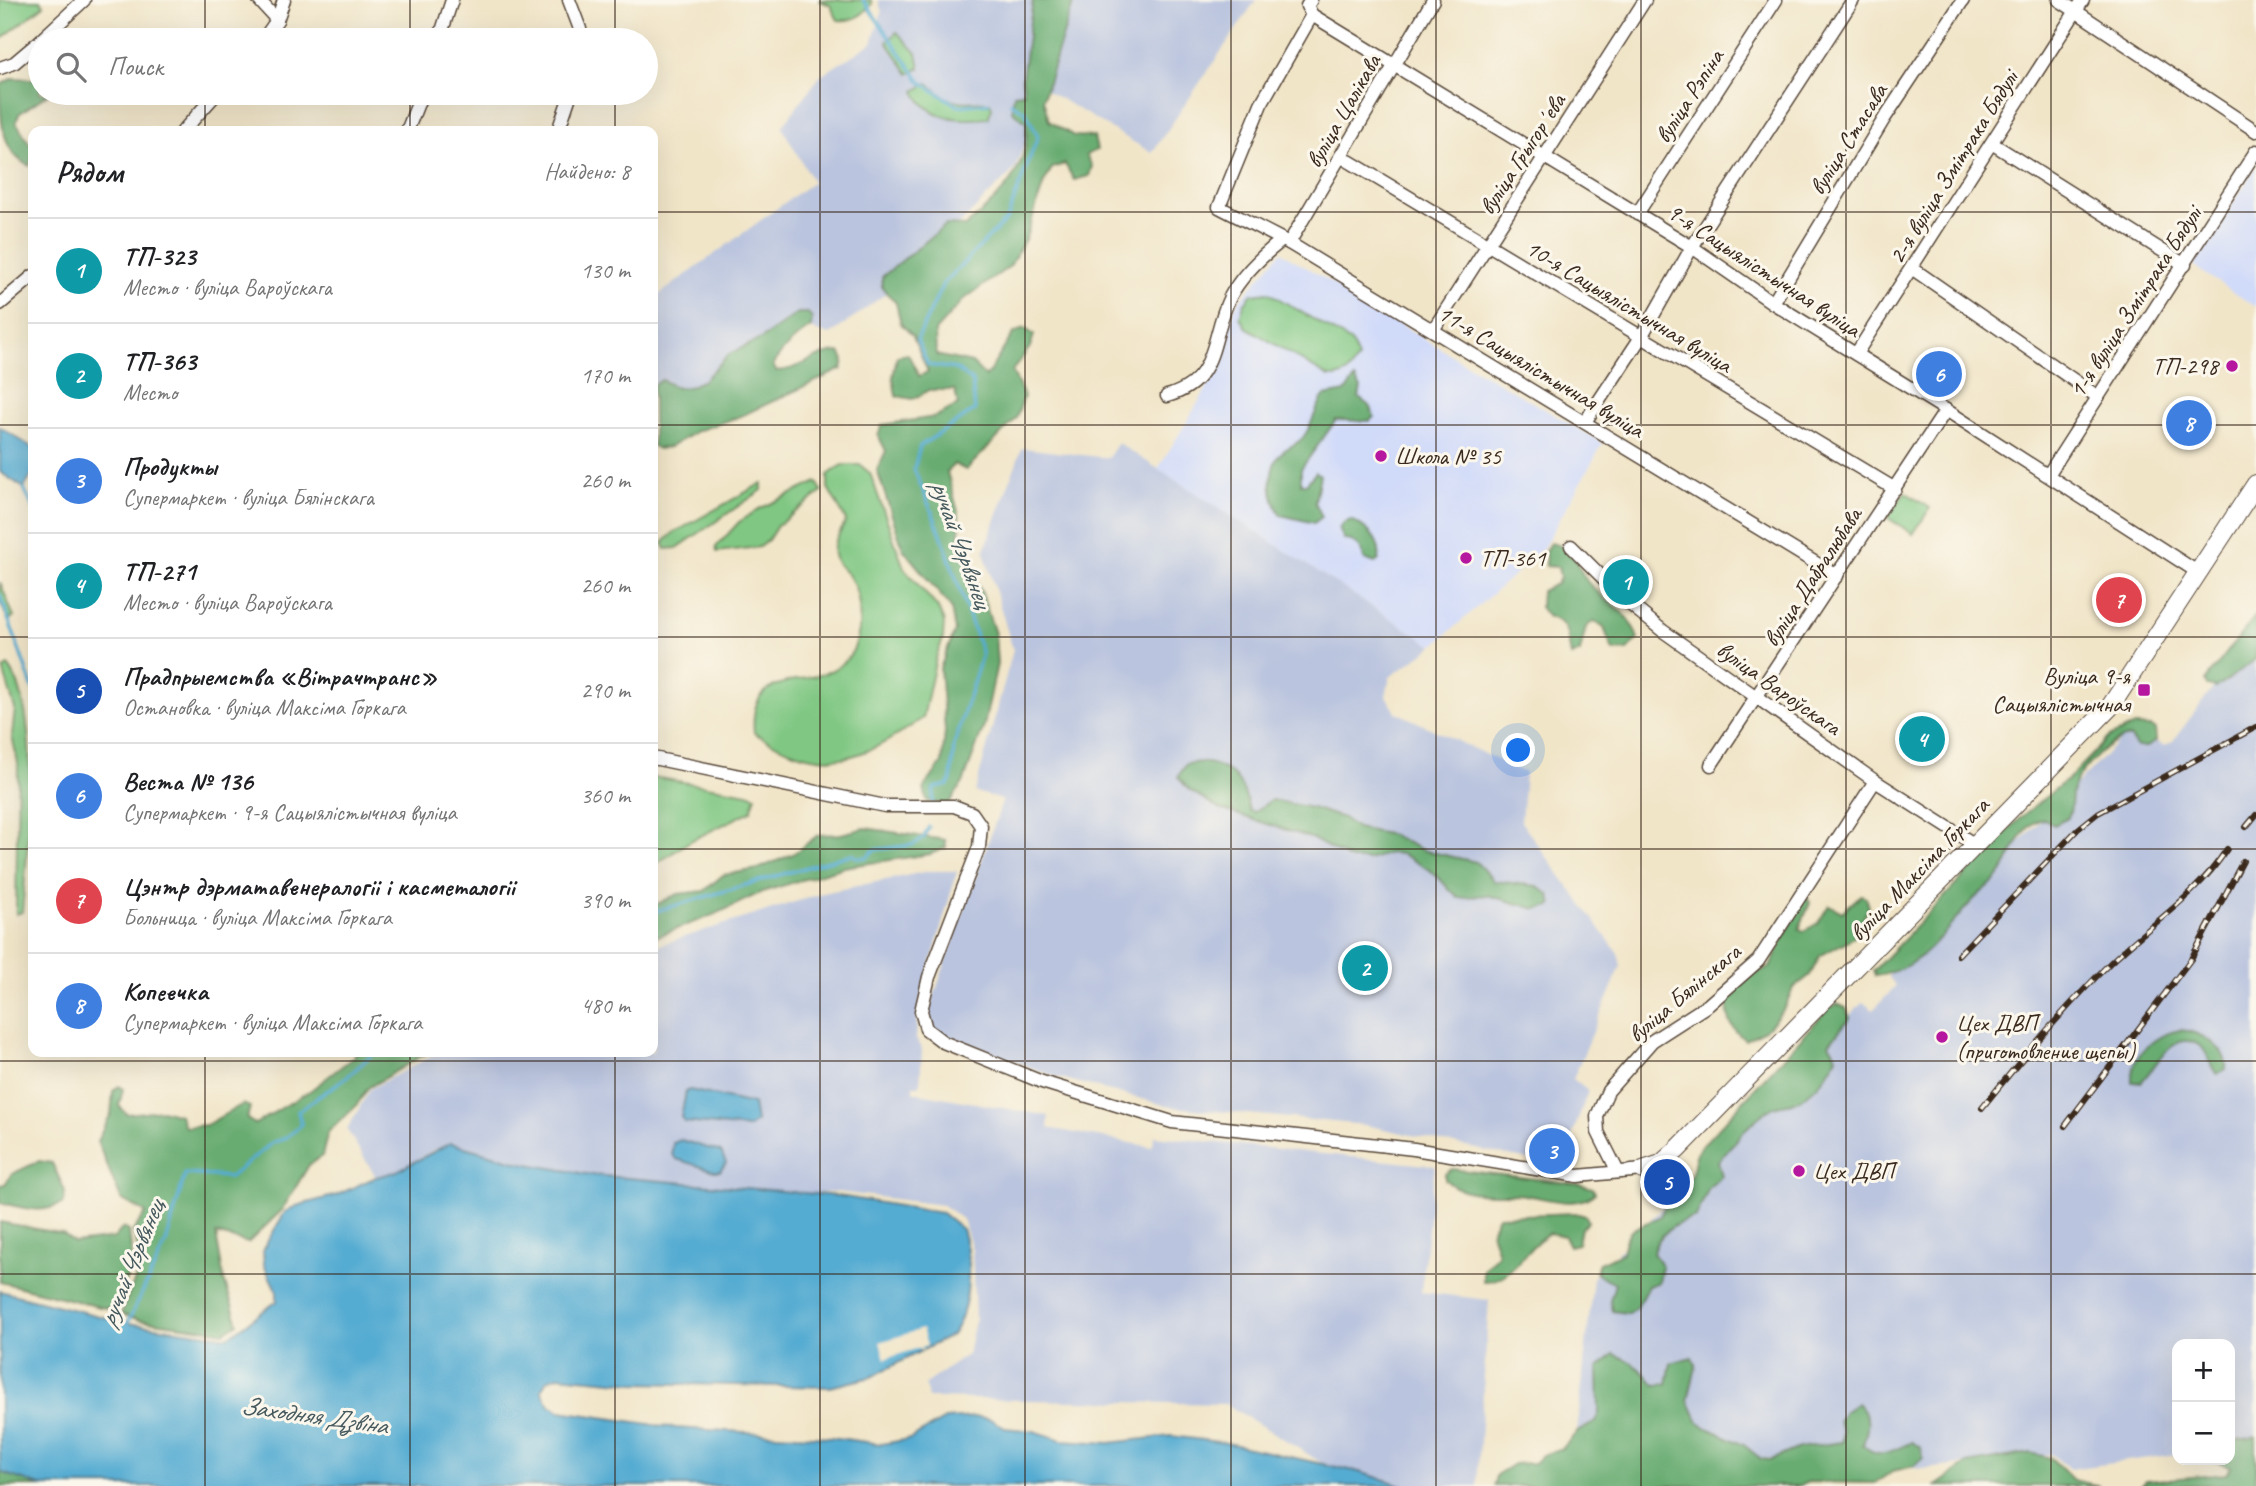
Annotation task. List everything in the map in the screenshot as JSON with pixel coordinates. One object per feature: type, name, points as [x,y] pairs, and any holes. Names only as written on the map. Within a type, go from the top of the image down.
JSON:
[{"type":"main road","name":"вуліца Максіма Горкага","points":[[1643,1170],[1661,1164],[1678,1149],[2110,707],[2256,484]]},
{"type":"main road","name":"вуліца Максіма Горкага","points":[[2199,573],[2256,494]]},
{"type":"street","points":[[53,28],[84,0]]},
{"type":"street","points":[[260,0],[277,20]]},
{"type":"street","points":[[271,28],[284,0]]},
{"type":"street","points":[[443,28],[452,0]]},
{"type":"street","points":[[569,0],[580,28]]},
{"type":"street","name":"вуліца Цалікава","points":[[1167,396],[1195,384],[1209,363],[1230,296],[1257,260],[1285,242],[1342,157],[1394,63],[1433,0]]},
{"type":"street","name":"вуліца Грыгорʼева","points":[[1433,330],[1645,0]]},
{"type":"street","name":"вуліца Рэпіна","points":[[1637,214],[1776,0]]},
{"type":"street","points":[[1585,422],[1641,337],[1692,247],[1853,0]]},
{"type":"street","name":"вуліца Стасава","points":[[1773,303],[1884,120],[1963,0]]},
{"type":"street","points":[[2059,0],[2079,6],[2256,131]]},
{"type":"street","name":"2-я вуліца Змітрака Бядулі","points":[[1856,354],[1913,269],[2079,6]]},
{"type":"street","name":"9-я Сацыялістычная вуліца","points":[[1310,7],[1545,159],[1692,247],[1773,303],[1946,410],[2199,573]]},
{"type":"street","name":"11-я Сацыялістычная вуліца","points":[[1310,7],[1261,104],[1219,207],[1285,242],[1433,330],[1838,576]]},
{"type":"street","points":[[0,68],[14,63],[28,51]]},
{"type":"street","points":[[188,126],[207,105]]},
{"type":"street","points":[[409,126],[417,105]]},
{"type":"street","points":[[560,126],[567,105]]},
{"type":"street","points":[[1993,144],[2185,265]]},
{"type":"street","name":"1-я вуліца Змітрака Бядулі","points":[[2048,475],[2256,151]]},
{"type":"street","name":"10-я Сацыялістычная вуліца","points":[[1342,157],[1895,489]]},
{"type":"street","points":[[1913,269],[2098,397]]},
{"type":"street","points":[[0,304],[28,280]]},
{"type":"street","name":"вуліца Дабралюбава","points":[[1711,765],[1946,410]]},
{"type":"street","name":"вуліца Вароўскага","points":[[1571,546],[1644,617],[1875,781],[1977,846]]},
{"type":"street","points":[[658,759],[885,806],[954,806],[972,813],[981,826],[979,847],[929,977],[921,1011],[926,1029],[943,1042],[973,1055],[1042,1082],[1172,1122],[1414,1149],[1578,1176],[1617,1170],[1643,1170]]},
{"type":"street","name":"вуліца Бялінскага","points":[[1617,1170],[1598,1132],[1597,1116],[1608,1091],[1652,1041],[1708,1005],[1758,961],[1875,781]]},
{"type":"shaded area","points":[[878,0],[1256,0],[1152,153],[1044,89],[1015,169],[900,283],[830,335],[797,325],[658,408],[658,295],[813,182],[782,127],[820,76],[872,43],[882,12]]},
{"type":"shaded area","points":[[2256,167],[2256,307],[2193,266]]},
{"type":"shaded area","name":"Школа № 35","points":[[1281,252],[1603,443],[1542,550],[1433,646],[1158,469],[1221,365],[1235,306]]},
{"type":"shaded area","points":[[1118,443],[1433,646],[1390,677],[1386,696],[1396,712],[1525,773],[1521,822],[1618,953],[1621,966],[1573,1079],[1588,1091],[1572,1136],[1562,1141],[1552,1165],[1365,1125],[1172,1107],[1057,1077],[930,1030],[926,1018],[1003,800],[975,792],[1013,650],[984,552],[1022,448],[1108,458]]},
{"type":"shaded area","points":[[2256,632],[2256,1443],[2235,1446],[2235,1339],[2172,1339],[2172,1455],[2070,1469],[2051,1454],[1926,1469],[1687,1453],[1576,1442],[1593,1278],[1863,1002],[1873,1010],[1896,986],[1888,976],[2124,736],[2138,730],[2164,746],[2172,742]]},
{"type":"shaded area","points":[[929,871],[957,871],[918,1009],[916,1039],[922,1050],[920,1086],[913,1086],[913,1092],[1049,1116],[1048,1128],[1152,1147],[1155,1136],[1435,1166],[1421,1292],[1489,1300],[1477,1486],[1405,1486],[1327,1466],[1226,1404],[928,1398],[925,1384],[968,1354],[975,1320],[972,1249],[963,1220],[943,1205],[838,1192],[799,1194],[592,1175],[522,1163],[453,1143],[433,1150],[395,1172],[376,1177],[347,1130],[370,1089],[430,1057],[658,1057],[658,945],[823,893]]},
{"type":"green space","points":[[0,0],[40,0],[44,5],[0,40]]},
{"type":"green space","points":[[818,0],[871,0],[872,4],[857,17],[838,20],[830,5]]},
{"type":"green space","points":[[1033,0],[1074,0],[1043,99],[1049,121],[1074,136],[1094,137],[1097,150],[1086,155],[1092,166],[1089,176],[1074,180],[1065,164],[1052,168],[1044,183],[1026,237],[1010,266],[963,300],[935,331],[936,355],[972,363],[986,377],[1013,334],[1024,328],[1034,335],[1030,347],[1012,371],[1024,396],[1016,419],[966,470],[954,464],[947,472],[959,515],[960,551],[981,591],[995,634],[997,664],[984,726],[963,783],[948,805],[927,801],[924,788],[942,763],[945,731],[940,668],[955,631],[951,608],[903,549],[877,470],[886,451],[878,435],[882,425],[935,417],[958,405],[955,390],[929,390],[913,399],[896,396],[893,377],[897,356],[908,354],[919,376],[928,372],[913,336],[901,324],[896,303],[882,287],[882,277],[946,225],[966,226],[1001,193],[1018,168],[1026,139],[1026,122],[1012,111],[1014,94],[1024,93],[1022,78]]},
{"type":"green space","points":[[897,32],[917,53],[920,68],[909,74],[887,42]]},
{"type":"green space","points":[[13,78],[28,79],[28,105],[32,105],[19,114],[16,122],[28,141],[28,165],[13,152],[4,132],[0,85]]},
{"type":"green space","points":[[928,83],[945,97],[957,102],[990,102],[992,108],[988,118],[956,118],[936,113],[921,101],[915,91]]},
{"type":"green space","points":[[1268,292],[1351,342],[1358,358],[1350,370],[1343,375],[1329,377],[1246,327],[1240,317],[1244,304],[1252,294]]},
{"type":"green space","points":[[798,313],[808,313],[812,319],[811,327],[781,354],[773,365],[776,371],[840,352],[844,360],[842,369],[741,416],[697,431],[670,447],[658,449],[658,382],[662,380],[677,388],[688,387],[704,380],[729,354],[761,339]]},
{"type":"green space","points":[[1355,379],[1361,388],[1359,398],[1371,407],[1374,417],[1369,421],[1336,420],[1301,469],[1301,484],[1306,484],[1316,472],[1320,475],[1315,502],[1322,517],[1314,523],[1281,515],[1274,501],[1271,484],[1277,459],[1304,436],[1324,396],[1345,392]]},
{"type":"green space","points":[[842,465],[860,465],[870,473],[904,568],[938,608],[944,622],[943,639],[936,658],[923,718],[879,746],[860,754],[822,758],[779,746],[754,733],[755,711],[761,696],[772,687],[834,669],[853,651],[860,618],[857,595],[849,576],[836,562],[833,550],[846,520],[828,488],[828,475]]},
{"type":"green space","points":[[817,482],[822,492],[777,526],[768,540],[759,547],[717,552],[716,547],[739,522],[759,509]]},
{"type":"green space","points":[[762,483],[762,490],[677,548],[666,549],[663,543],[672,534]]},
{"type":"green space","points":[[1905,492],[1930,508],[1913,534],[1888,518]]},
{"type":"green space","points":[[1351,520],[1368,531],[1376,541],[1379,560],[1375,563],[1364,559],[1356,543],[1344,539],[1339,529],[1343,523]]},
{"type":"green space","points":[[1550,543],[1570,552],[1587,581],[1622,613],[1634,628],[1638,639],[1627,650],[1613,651],[1604,628],[1594,621],[1586,627],[1580,652],[1571,656],[1564,627],[1560,622],[1548,617],[1540,607],[1541,591],[1557,584],[1560,577],[1558,567],[1546,566],[1545,551]]},
{"type":"green space","points":[[0,582],[14,617],[8,620],[0,602]]},
{"type":"green space","points":[[2256,615],[2256,659],[2216,688],[2207,686],[2205,681]]},
{"type":"green space","points":[[8,666],[19,686],[28,737],[27,857],[22,912],[16,914],[18,763],[12,736],[15,709],[3,669]]},
{"type":"green space","points":[[2134,726],[2151,727],[2155,730],[2156,741],[2147,747],[2136,747],[2131,738],[2124,738],[2107,747],[2077,779],[2068,818],[2054,825],[2045,819],[2030,826],[1999,876],[1975,898],[1931,947],[1907,966],[1875,976],[1873,971],[2021,817],[2074,774],[2109,737]]},
{"type":"green space","points":[[1201,762],[1221,767],[1235,777],[1244,791],[1249,810],[1254,812],[1271,800],[1312,808],[1343,818],[1357,828],[1392,835],[1422,850],[1476,862],[1494,881],[1537,886],[1550,895],[1552,906],[1536,909],[1487,895],[1459,898],[1431,871],[1402,854],[1390,853],[1368,860],[1351,860],[1311,838],[1220,809],[1189,790],[1178,777],[1186,764]]},
{"type":"green space","points":[[658,778],[756,796],[751,811],[690,841],[658,863]]},
{"type":"green space","points":[[865,828],[945,840],[946,848],[930,854],[844,867],[762,892],[718,913],[658,936],[658,904],[678,894],[704,891],[723,875],[758,869],[793,854],[818,835],[841,834]]},
{"type":"green space","points":[[1861,895],[1866,897],[1869,907],[1854,937],[1820,956],[1810,975],[1793,989],[1783,1010],[1765,1030],[1745,1040],[1731,1024],[1728,1016],[1730,999],[1741,983],[1752,974],[1770,967],[1803,898],[1810,903],[1799,929],[1804,931],[1818,923],[1829,905],[1842,912]]},
{"type":"green space","points":[[1837,1004],[1846,1008],[1850,1018],[1829,1043],[1837,1057],[1824,1078],[1799,1100],[1772,1108],[1743,1132],[1718,1161],[1722,1176],[1709,1187],[1696,1217],[1669,1229],[1655,1246],[1653,1253],[1662,1266],[1659,1282],[1648,1286],[1637,1307],[1628,1313],[1612,1311],[1610,1300],[1615,1284],[1596,1273],[1599,1263],[1622,1253],[1630,1232],[1660,1216],[1669,1200],[1690,1176],[1699,1149],[1828,1009]]},
{"type":"green space","points":[[2180,1030],[2195,1033],[2217,1047],[2225,1061],[2226,1069],[2217,1074],[2200,1046],[2191,1041],[2182,1042],[2166,1051],[2141,1082],[2132,1082],[2135,1063],[2146,1047],[2162,1036]]},
{"type":"green space","points":[[354,1057],[420,1057],[368,1088],[356,1106],[328,1132],[322,1156],[309,1165],[282,1210],[248,1243],[216,1234],[224,1280],[238,1323],[224,1332],[140,1320],[121,1314],[142,1262],[133,1231],[146,1213],[121,1199],[97,1141],[111,1114],[113,1091],[119,1086],[123,1089],[119,1106],[127,1114],[162,1110],[180,1115],[185,1127],[206,1125],[243,1104],[250,1107],[247,1119],[255,1124],[311,1090]]},
{"type":"green space","points":[[39,1161],[52,1163],[65,1191],[64,1203],[39,1210],[0,1203],[0,1185],[5,1184],[12,1174]]},
{"type":"green space","points":[[1452,1169],[1578,1184],[1593,1188],[1595,1193],[1579,1201],[1570,1202],[1525,1195],[1472,1192],[1462,1190],[1445,1179],[1445,1174]]},
{"type":"green space","points":[[1575,1213],[1586,1216],[1588,1222],[1581,1228],[1578,1244],[1569,1246],[1564,1236],[1549,1233],[1502,1276],[1483,1281],[1483,1270],[1498,1254],[1491,1231],[1498,1216]]},
{"type":"green space","points":[[0,1222],[63,1234],[74,1243],[114,1238],[123,1228],[129,1231],[132,1258],[120,1304],[112,1309],[100,1307],[0,1282]]},
{"type":"green space","points":[[1614,1354],[1633,1363],[1656,1385],[1667,1384],[1671,1363],[1692,1357],[1696,1367],[1688,1400],[1697,1420],[1705,1427],[1744,1445],[1761,1459],[1771,1460],[1799,1448],[1842,1442],[1843,1431],[1838,1421],[1844,1412],[1857,1403],[1867,1418],[1863,1445],[1869,1450],[1881,1453],[1893,1451],[1912,1442],[1921,1448],[1923,1458],[1914,1466],[1893,1471],[1875,1483],[1808,1482],[1799,1486],[1494,1486],[1496,1475],[1514,1464],[1534,1463],[1542,1455],[1563,1448],[1577,1432],[1596,1422],[1599,1412],[1598,1368]]},
{"type":"green space","points":[[2256,1437],[2256,1484],[2141,1486],[2146,1481],[2226,1474],[2230,1466],[2227,1465],[2235,1465],[2235,1440]]},
{"type":"green space","points":[[2030,1453],[2051,1458],[2073,1480],[2100,1486],[1936,1486],[1967,1464]]},
{"type":"green space","points":[[0,1472],[41,1486],[0,1486]]},
{"type":"water","points":[[0,427],[28,445],[28,481],[24,488],[0,472]]},
{"type":"water","points":[[690,1090],[753,1104],[756,1122],[748,1128],[685,1122],[681,1117],[686,1092]]},
{"type":"water","points":[[681,1140],[721,1152],[726,1163],[720,1171],[714,1171],[676,1159],[672,1154],[673,1143]]},
{"type":"water","name":"Заходняя Дзвіна","points":[[450,1143],[522,1163],[592,1175],[839,1196],[942,1213],[962,1229],[967,1255],[968,1284],[963,1312],[952,1335],[871,1377],[830,1387],[633,1383],[557,1376],[547,1380],[541,1390],[550,1405],[560,1411],[676,1428],[830,1437],[881,1444],[910,1439],[945,1419],[977,1417],[990,1419],[1005,1428],[1034,1431],[1062,1440],[1109,1443],[1171,1436],[1227,1443],[1359,1472],[1405,1486],[41,1486],[0,1472],[0,1291],[127,1323],[228,1337],[277,1301],[277,1292],[264,1265],[263,1249],[285,1212],[395,1172]]},
{"type":"pier","points":[[922,1329],[927,1346],[922,1347],[923,1352],[919,1348],[885,1359],[880,1342]]},
{"type":"waterway","name":"ручай Чэрвянец","points":[[863,0],[921,82],[958,106],[989,103]]},
{"type":"waterway","name":"ручай Чэрвянец","points":[[933,803],[934,788],[948,785],[951,780],[954,745],[982,654],[941,534],[914,469],[920,446],[975,410],[972,381],[956,369],[928,365],[917,340],[943,284],[1007,219],[1038,136],[1025,111],[1011,103]]},
{"type":"waterway","points":[[24,488],[28,497]]},
{"type":"waterway","points":[[0,595],[28,675]]},
{"type":"waterway","name":"ручай Чэрвянец","points":[[658,911],[852,854],[858,858],[867,857],[874,850],[912,845],[923,839],[929,827]]},
{"type":"waterway","name":"ручай Чэрвянец","points":[[126,1326],[166,1243],[185,1174],[230,1177],[273,1142],[292,1133],[301,1124],[298,1111],[348,1076],[369,1057]]},
{"type":"railway","points":[[1958,955],[2078,829],[2098,813],[2256,727]]},
{"type":"railway","points":[[2246,827],[2256,815]]},
{"type":"railway","points":[[1982,1108],[2075,999],[2109,964],[2187,896],[2227,849]]},
{"type":"railway","points":[[2065,1126],[2191,959],[2243,861]]},
{"type":"place","name":"ТП-298","points":[[2232,366]]},
{"type":"place","name":"Веста № 136","points":[[1939,374]]},
{"type":"place","name":"Копеечка","points":[[2189,423]]},
{"type":"place","name":"Школа № 35","points":[[1381,456]]},
{"type":"place","name":"ТП-361","points":[[1466,558]]},
{"type":"place","name":"ТП-323","points":[[1626,582]]},
{"type":"place","name":"Цэнтр дэрматавенералогіі і касметалогіі","points":[[2119,600]]},
{"type":"place","name":"Вуліца 9-я Сацыялістычная","points":[[2144,690]]},
{"type":"place","name":"ТП-271","points":[[1922,739]]},
{"type":"place","name":"ТП-363","points":[[1365,968]]},
{"type":"place","name":"Цех ДВП (приготовление щепы)","points":[[1942,1037]]},
{"type":"place","name":"Продукты","points":[[1552,1151]]},
{"type":"place","name":"Цех ДВП","points":[[1799,1171]]},
{"type":"place","name":"Прадпрыемства «Вітрачтранс»","points":[[1667,1182]]}]
